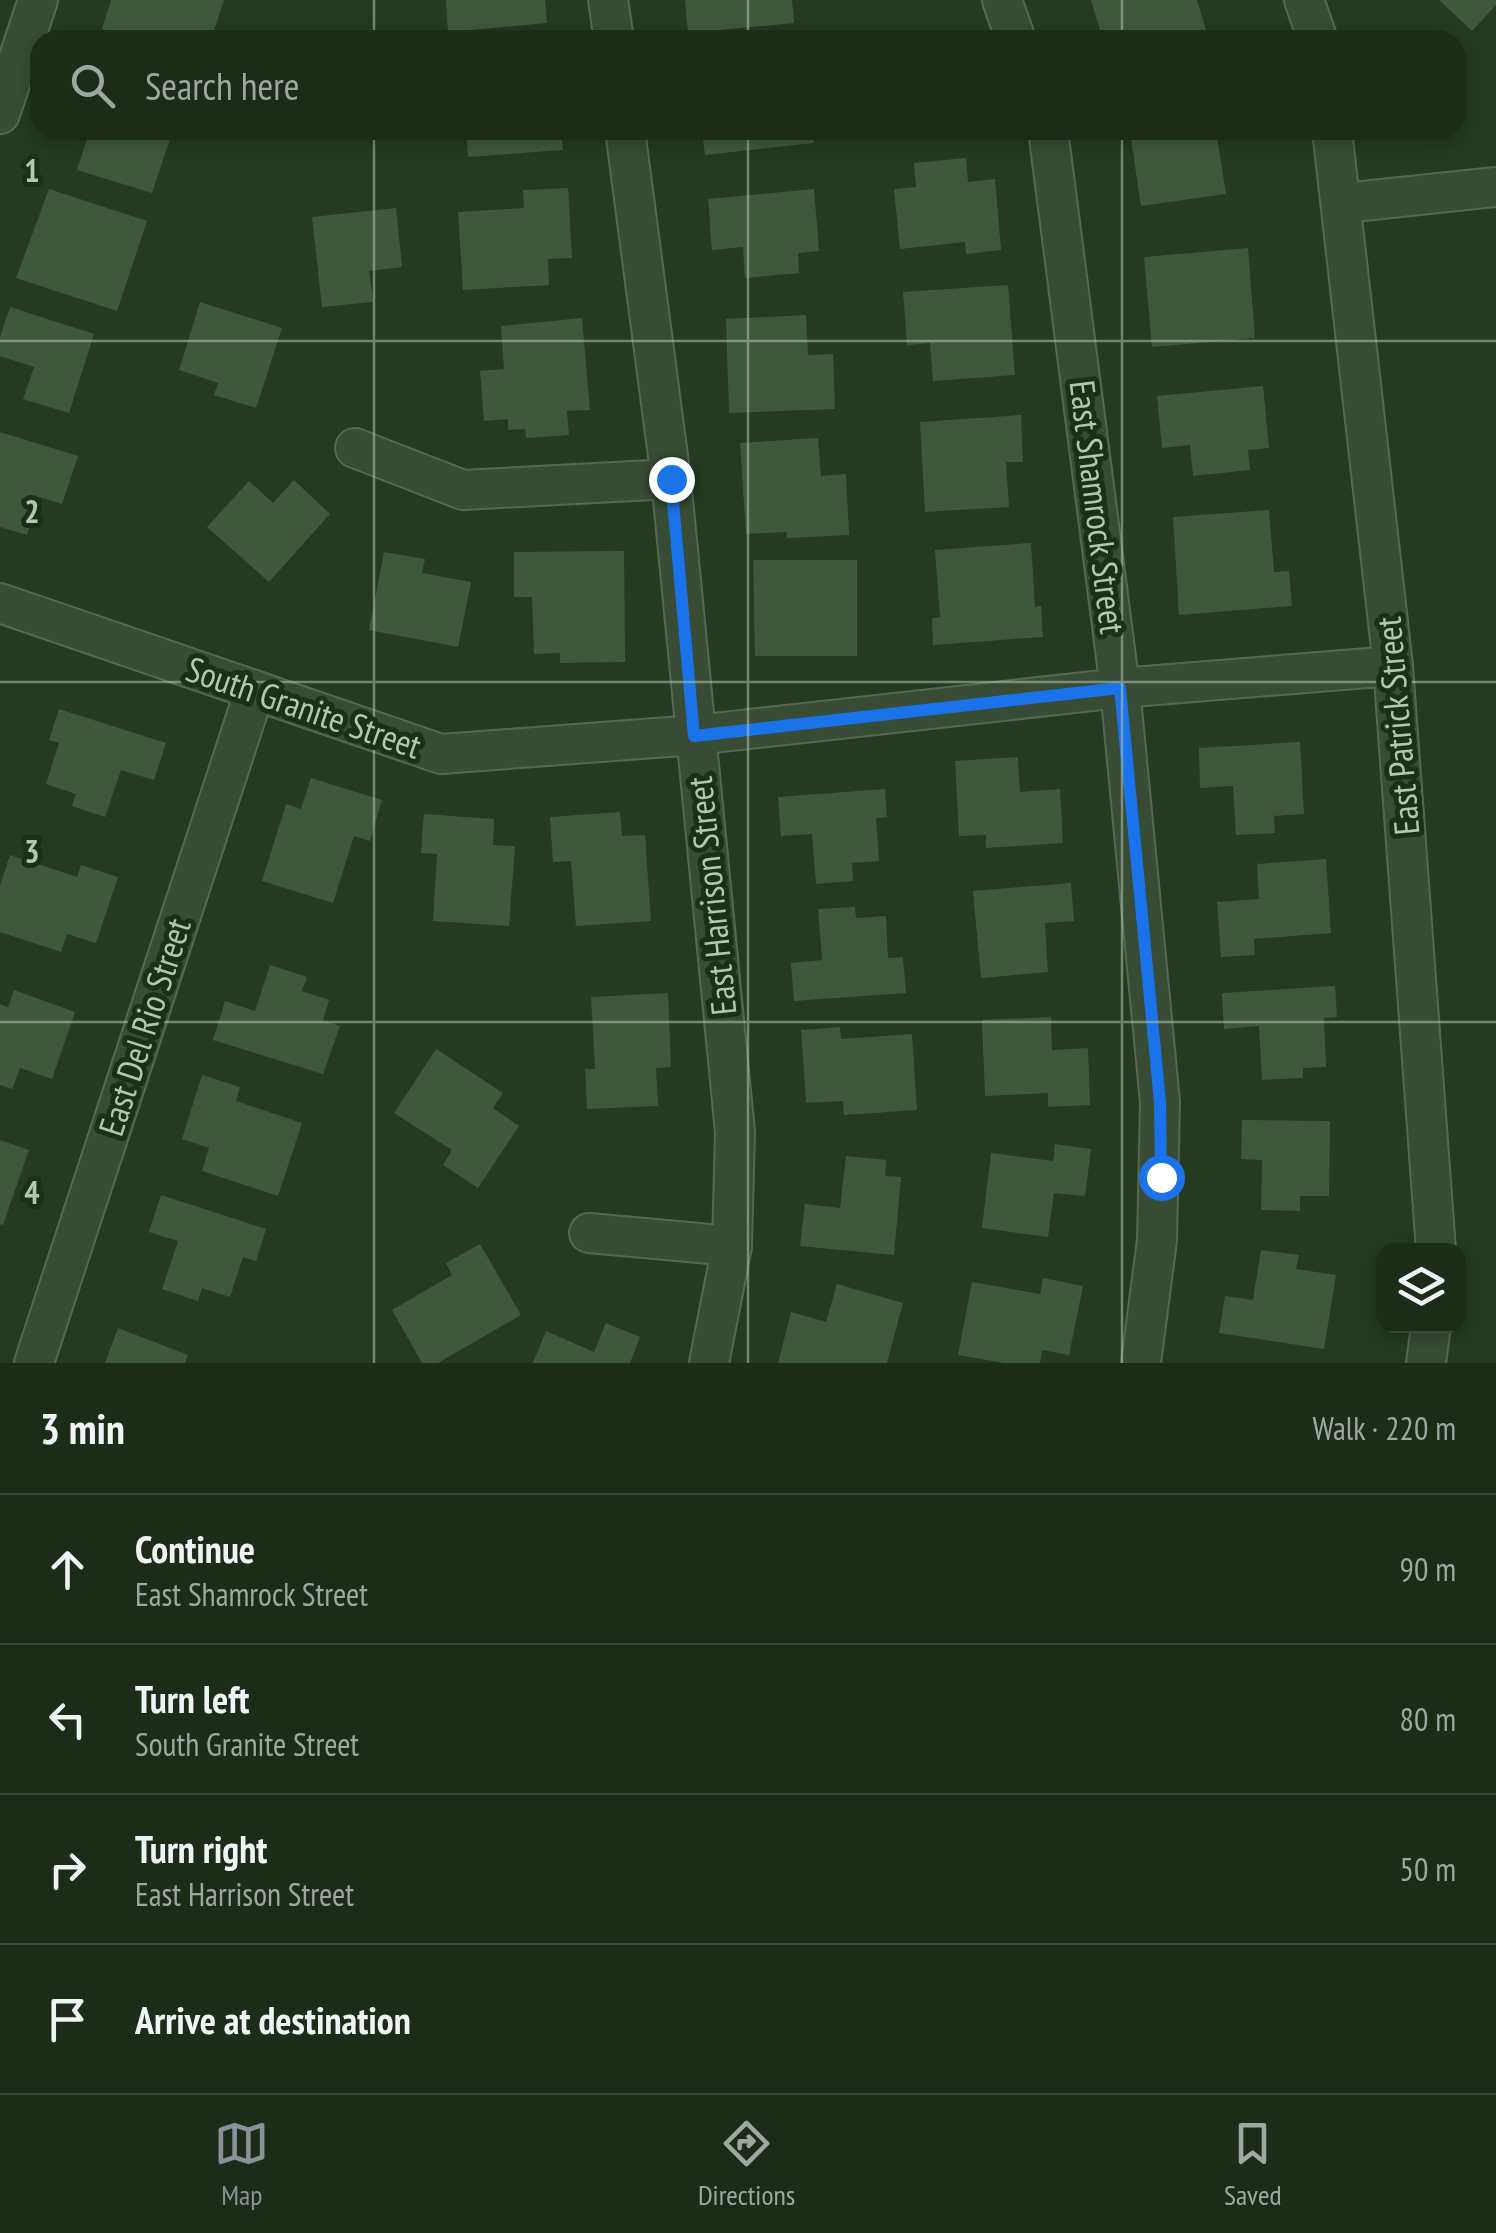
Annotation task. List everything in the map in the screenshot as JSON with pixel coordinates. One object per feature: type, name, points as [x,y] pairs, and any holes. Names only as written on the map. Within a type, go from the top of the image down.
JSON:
[{"type":"street","points":[[0,114],[38,0]]},
{"type":"street","points":[[608,0],[612,30]]},
{"type":"street","points":[[1002,0],[1012,30]]},
{"type":"street","points":[[1304,0],[1314,30]]},
{"type":"street","name":"East Harrison Street","points":[[626,140],[671,479],[735,1132],[732,1246],[709,1363]]},
{"type":"street","name":"East Shamrock Street","points":[[1049,140],[1120,688],[1160,1102],[1157,1240],[1141,1363]]},
{"type":"street","name":"East Patrick Street","points":[[1334,140],[1344,204],[1394,666],[1435,1243]]},
{"type":"street","points":[[1344,204],[1496,187]]},
{"type":"street","points":[[355,448],[462,490],[671,479]]},
{"type":"street","name":"South Granite Street","points":[[0,603],[442,754],[694,736],[1120,688],[1394,666]]},
{"type":"street","name":"East Del Rio Street","points":[[34,1363],[255,690]]},
{"type":"street","points":[[590,1233],[732,1246]]},
{"type":"street","points":[[1426,1363],[1429,1333]]},
{"type":"building","points":[[111,0],[224,0],[214,30],[102,29]]},
{"type":"building","points":[[446,0],[545,0],[547,23],[448,30]]},
{"type":"building","points":[[685,0],[792,0],[794,23],[688,30]]},
{"type":"building","points":[[1091,0],[1197,0],[1206,30],[1100,30]]},
{"type":"building","points":[[1439,0],[1496,0],[1496,5],[1472,31]]},
{"type":"building","points":[[87,140],[170,140],[152,193],[77,170]]},
{"type":"building","points":[[467,140],[562,140],[563,150],[468,157]]},
{"type":"building","points":[[703,140],[814,140],[814,143],[705,155]]},
{"type":"building","points":[[1131,140],[1218,140],[1226,194],[1141,206]]},
{"type":"building","points":[[966,158],[968,182],[995,179],[1001,250],[966,254],[965,242],[900,249],[894,189],[916,187],[914,163]]},
{"type":"building","points":[[568,188],[572,258],[548,259],[549,285],[463,290],[458,212],[524,208],[523,190]]},
{"type":"building","points":[[49,189],[147,221],[117,311],[16,278]]},
{"type":"building","points":[[814,189],[819,251],[798,253],[799,273],[745,278],[743,247],[712,250],[708,199]]},
{"type":"building","points":[[396,208],[402,267],[369,271],[373,302],[322,307],[312,217]]},
{"type":"building","points":[[1248,248],[1255,338],[1152,347],[1144,257]]},
{"type":"building","points":[[1008,285],[1015,375],[933,381],[930,343],[907,345],[903,292]]},
{"type":"building","points":[[200,302],[282,328],[256,408],[214,395],[218,383],[179,370]]},
{"type":"building","points":[[10,307],[94,334],[69,413],[23,399],[34,367],[0,356],[0,337]]},
{"type":"building","points":[[806,315],[808,355],[833,354],[835,409],[729,413],[726,319]]},
{"type":"building","points":[[582,318],[590,410],[567,411],[569,435],[526,438],[525,429],[508,430],[508,419],[484,421],[480,371],[504,369],[501,326]]},
{"type":"building","points":[[1263,386],[1269,448],[1248,450],[1250,470],[1193,476],[1190,445],[1162,448],[1157,396]]},
{"type":"building","points":[[1021,415],[1023,462],[1006,462],[1009,507],[925,512],[920,422]]},
{"type":"building","points":[[0,432],[78,456],[62,504],[39,497],[27,535],[0,527]]},
{"type":"building","points":[[818,438],[821,476],[846,474],[849,535],[787,538],[786,532],[746,534],[740,443]]},
{"type":"building","points":[[294,480],[330,514],[269,582],[207,527],[249,481],[273,503]]},
{"type":"building","points":[[1269,510],[1274,572],[1289,571],[1292,606],[1179,615],[1173,517]]},
{"type":"building","points":[[1031,543],[1035,607],[1041,606],[1043,637],[933,645],[932,618],[940,617],[935,550]]},
{"type":"building","points":[[624,551],[625,662],[560,663],[560,653],[534,654],[532,597],[514,597],[514,552]]},
{"type":"building","points":[[384,552],[425,559],[422,573],[471,582],[458,647],[369,630]]},
{"type":"building","points":[[753,560],[857,560],[857,656],[755,656]]},
{"type":"building","points":[[59,709],[166,743],[154,780],[121,770],[105,817],[72,806],[76,794],[46,784],[59,743],[49,740]]},
{"type":"building","points":[[1300,742],[1304,814],[1274,816],[1275,833],[1236,835],[1233,786],[1200,788],[1199,748]]},
{"type":"building","points":[[1018,757],[1020,792],[1060,789],[1063,843],[986,848],[986,835],[959,836],[955,761]]},
{"type":"building","points":[[311,778],[382,800],[370,841],[354,836],[333,903],[262,881],[286,804],[301,809]]},
{"type":"building","points":[[885,789],[887,817],[876,818],[879,861],[852,863],[853,881],[816,884],[812,834],[781,836],[778,797]]},
{"type":"building","points":[[620,812],[622,836],[645,835],[651,921],[576,926],[571,861],[553,862],[550,817]]},
{"type":"building","points":[[424,814],[494,819],[493,845],[515,846],[509,926],[433,921],[437,854],[421,853]]},
{"type":"building","points":[[10,855],[77,877],[81,865],[118,877],[96,943],[67,934],[61,952],[0,932],[0,885]]},
{"type":"building","points":[[1326,859],[1331,933],[1254,939],[1255,955],[1221,957],[1217,902],[1259,899],[1257,864]]},
{"type":"building","points":[[1071,883],[1074,921],[1045,923],[1048,972],[981,978],[973,891]]},
{"type":"building","points":[[855,907],[856,918],[886,916],[888,958],[903,957],[906,993],[794,1001],[791,963],[822,960],[818,909]]},
{"type":"building","points":[[270,965],[307,977],[302,991],[329,1000],[323,1020],[340,1026],[323,1074],[213,1040],[225,1001],[255,1011]]},
{"type":"building","points":[[1335,986],[1337,1017],[1324,1018],[1326,1067],[1303,1068],[1303,1078],[1262,1080],[1259,1026],[1224,1029],[1222,993]]},
{"type":"building","points":[[14,990],[75,1012],[52,1079],[20,1068],[12,1089],[0,1085],[0,1004],[8,1007]]},
{"type":"building","points":[[668,993],[671,1067],[656,1068],[658,1106],[587,1109],[585,1069],[595,1069],[591,997]]},
{"type":"building","points":[[1051,1017],[1052,1050],[1088,1048],[1090,1105],[1048,1107],[1048,1093],[985,1096],[982,1020]]},
{"type":"building","points":[[840,1027],[841,1039],[912,1034],[917,1110],[844,1115],[843,1101],[806,1103],[801,1030]]},
{"type":"building","points":[[436,1049],[503,1093],[493,1108],[519,1126],[478,1188],[443,1165],[452,1150],[394,1113]]},
{"type":"building","points":[[202,1075],[240,1087],[236,1101],[302,1123],[278,1196],[202,1171],[209,1148],[182,1139]]},
{"type":"building","points":[[1242,1120],[1330,1121],[1329,1196],[1300,1196],[1300,1211],[1261,1210],[1262,1160],[1241,1159]]},
{"type":"building","points":[[0,1140],[29,1150],[3,1225],[0,1224]]},
{"type":"building","points":[[1055,1144],[1091,1149],[1085,1196],[1054,1193],[1048,1237],[982,1228],[991,1153],[1053,1161]]},
{"type":"building","points":[[846,1156],[886,1160],[885,1176],[901,1177],[894,1255],[800,1246],[805,1204],[840,1208]]},
{"type":"building","points":[[161,1195],[266,1229],[256,1261],[243,1257],[230,1297],[202,1288],[198,1301],[162,1289],[178,1241],[149,1232]]},
{"type":"building","points":[[480,1244],[521,1315],[438,1363],[422,1363],[392,1310],[452,1275],[446,1263]]},
{"type":"building","points":[[1261,1250],[1299,1255],[1296,1269],[1336,1275],[1324,1349],[1219,1333],[1225,1296],[1253,1300]]},
{"type":"building","points":[[1043,1278],[1083,1286],[1069,1355],[1042,1350],[1040,1363],[1004,1363],[958,1355],[972,1282],[1040,1294]]},
{"type":"building","points":[[837,1284],[903,1303],[887,1363],[778,1363],[791,1312],[826,1322]]},
{"type":"building","points":[[606,1323],[640,1337],[630,1363],[533,1363],[546,1331],[594,1352]]},
{"type":"building","points":[[118,1328],[188,1355],[185,1363],[105,1363]]},
{"type":"route","points":[[671,479],[694,736],[1120,688],[1160,1102],[1161,1177]]}]
